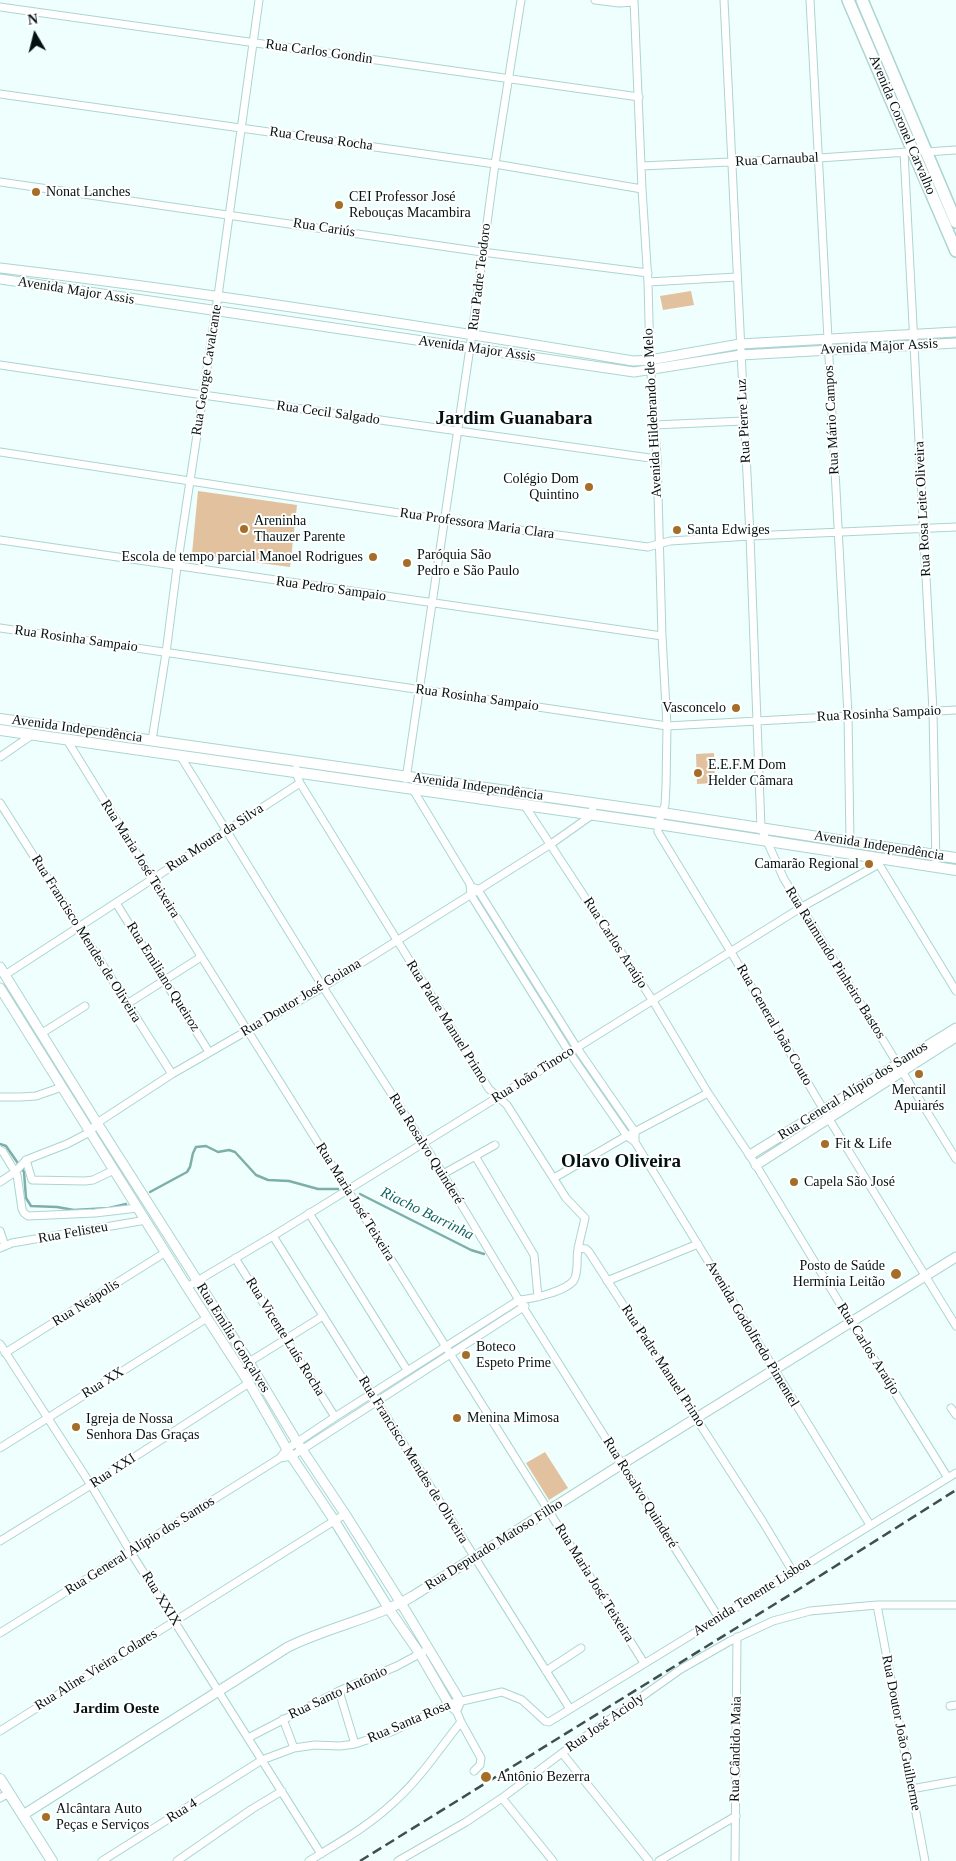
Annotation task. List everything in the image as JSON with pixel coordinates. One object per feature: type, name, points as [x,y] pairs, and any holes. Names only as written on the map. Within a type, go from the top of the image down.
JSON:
[{"type":"main road","name":"Avenida Coronel Carvalho","points":[[848,0],[909,152],[956,251]]},
{"type":"main road","name":"Avenida Coronel Carvalho","points":[[862,0],[956,222]]},
{"type":"main road","name":"Avenida Independência","points":[[0,718],[662,813],[956,858]]},
{"type":"main road","name":"Avenida Independência","points":[[0,730],[658,824],[877,860],[956,870]]},
{"type":"main road","points":[[0,1779],[5,1796],[23,1815],[52,1861]]},
{"type":"street","points":[[0,7],[1,0]]},
{"type":"street","name":"Rua George Cavalcante","points":[[152,740],[216,311],[259,0]]},
{"type":"street","name":"Rua Padre Teodoro","points":[[405,777],[433,603],[482,252],[521,0]]},
{"type":"street","points":[[595,0],[619,3],[634,1]]},
{"type":"street","name":"Rua Pierre Luz","points":[[724,0],[750,536],[761,828],[766,841]]},
{"type":"street","name":"Rua Mário Campos","points":[[810,0],[848,715],[850,841]]},
{"type":"street","name":"Avenida Hildebrando de Melo","points":[[634,1],[642,189],[648,273],[650,370],[656,459],[658,545],[667,726],[666,786],[662,813],[658,824]]},
{"type":"street","name":"Rua Carlos Gondin","points":[[0,7],[639,97]]},
{"type":"street","name":"Rua Creusa Rocha","points":[[0,94],[495,164],[642,189]]},
{"type":"street","points":[[926,152],[956,150]]},
{"type":"street","name":"Rua Carnaubal","points":[[641,166],[909,152]]},
{"type":"street","name":"Rua Rosa Leite Oliveira","points":[[909,152],[914,346],[933,711],[936,866]]},
{"type":"street","name":"Rua Cariús","points":[[0,182],[482,252],[648,273]]},
{"type":"street","name":"Avenida Major Assis","points":[[0,268],[218,296],[472,334],[633,361],[650,360],[740,344],[956,332]]},
{"type":"street","points":[[648,282],[737,277]]},
{"type":"street","name":"Avenida Major Assis","points":[[0,279],[634,372],[741,354],[956,343]]},
{"type":"street","points":[[93,294],[95,279]]},
{"type":"street","points":[[342,329],[345,315]]},
{"type":"street","name":"Rua Cecil Salgado","points":[[0,364],[203,395],[656,459]]},
{"type":"street","points":[[654,426],[744,421]]},
{"type":"street","name":"Rua Professora Maria Clara","points":[[0,452],[445,520],[648,547],[670,542],[750,536],[956,527]]},
{"type":"street","name":"Rua Pedro Sampaio","points":[[0,540],[662,636]]},
{"type":"street","name":"Rua Rosinha Sampaio","points":[[0,628],[667,726],[956,710]]},
{"type":"street","points":[[0,757],[32,735]]},
{"type":"street","name":"Rua Maria José Teixeira","points":[[67,740],[449,1354],[644,1663]]},
{"type":"street","name":"Rua Rosalvo Quinderé","points":[[181,757],[323,987],[443,1174],[523,1308],[719,1618]]},
{"type":"street","name":"Rua Padre Manuel Primo","points":[[297,762],[296,773],[300,783],[489,1089],[507,1104],[571,1203],[585,1218],[578,1248],[589,1252],[793,1572]]},
{"type":"street","points":[[405,777],[470,884],[478,890],[631,1134]]},
{"type":"street","name":"Rua Moura da Silva","points":[[2,971],[79,928],[152,878],[300,783]]},
{"type":"street","points":[[525,806],[526,794]]},
{"type":"street","name":"Rua Francisco Mendes de Oliveira","points":[[0,803],[172,1074]]},
{"type":"street","points":[[592,815],[593,804]]},
{"type":"street","name":"Rua Carlos Araújo","points":[[525,806],[653,1001],[708,1093],[750,1155],[948,1478]]},
{"type":"street","name":"Rua Doutor José Goiana","points":[[0,1182],[15,1172],[26,1160],[67,1144],[90,1132],[97,1123],[172,1074],[323,987],[551,844],[592,815]]},
{"type":"street","name":"Rua General João Couto","points":[[658,824],[660,835],[823,1110],[956,1326]]},
{"type":"street","name":"Rua Raimundo Pinheiro Bastos","points":[[766,841],[784,879],[956,1159]]},
{"type":"street","points":[[877,860],[956,992]]},
{"type":"street","name":"Rua João Tinoco","points":[[187,1287],[348,1190],[877,860]]},
{"type":"street","points":[[470,884],[471,895],[569,1052],[631,1134]]},
{"type":"street","name":"Rua Emiliano Queiroz","points":[[116,903],[210,1052]]},
{"type":"street","points":[[127,1004],[201,957]]},
{"type":"street","points":[[519,970],[526,966]]},
{"type":"street","name":"Rua Emília Gonçalves","points":[[2,971],[249,1362],[299,1446],[345,1514],[401,1603],[460,1701]]},
{"type":"street","name":"Rua Emília Gonçalves","points":[[0,988],[187,1287],[233,1357],[289,1452],[453,1707],[481,1758],[480,1765],[474,1771]]},
{"type":"street","points":[[42,1033],[84,1006]]},
{"type":"street","points":[[21,1022],[31,1016]]},
{"type":"street","name":"Rua General Alípio dos Santos","points":[[756,1165],[829,1119],[956,1028]]},
{"type":"street","name":"Rua General Alípio dos Santos","points":[[750,1155],[823,1110],[956,1037]]},
{"type":"street","points":[[0,1096],[36,1096],[62,1087]]},
{"type":"street","points":[[554,1178],[708,1093]]},
{"type":"street","name":"Avenida Godolfredo Pimentel","points":[[631,1134],[870,1525]]},
{"type":"street","points":[[443,1174],[495,1145]]},
{"type":"street","points":[[0,1150],[15,1172],[22,1209],[28,1216],[95,1213],[138,1208]]},
{"type":"street","points":[[475,1156],[534,1255],[534,1298],[523,1308]]},
{"type":"street","points":[[26,1160],[32,1180],[85,1181],[93,1180],[114,1170]]},
{"type":"street","points":[[309,1214],[407,1370]]},
{"type":"street","name":"Rua Felisteu","points":[[3,1247],[146,1220]]},
{"type":"street","points":[[0,1231],[3,1247]]},
{"type":"street","name":"Rua Francisco Mendes de Oliveira","points":[[273,1236],[570,1709]]},
{"type":"street","points":[[606,1281],[698,1244]]},
{"type":"street","points":[[519,1300],[534,1298],[563,1288],[573,1281],[577,1269],[578,1248]]},
{"type":"street","name":"Rua Neápolis","points":[[6,1353],[166,1252]]},
{"type":"street","name":"Rua Deputado Matoso Filho","points":[[23,1815],[288,1647],[310,1636],[389,1609],[401,1603],[956,1257]]},
{"type":"street","name":"Rua Vicente Luís Rocha","points":[[235,1258],[335,1417]]},
{"type":"street","name":"Rua General Alípio dos Santos","points":[[299,1446],[335,1417],[371,1393],[519,1300]]},
{"type":"street","name":"Rua General Alípio dos Santos","points":[[0,1634],[289,1452],[376,1402],[523,1308]]},
{"type":"street","points":[[249,1362],[323,1316]]},
{"type":"street","name":"Rua XX","points":[[0,1448],[207,1318]]},
{"type":"street","name":"Rua XXIX","points":[[0,1344],[91,1485],[130,1551],[321,1854]]},
{"type":"street","points":[[233,1357],[242,1351]]},
{"type":"street","name":"Rua XXI","points":[[0,1541],[249,1383]]},
{"type":"street","points":[[951,1408],[956,1415]]},
{"type":"street","name":"Avenida Tenente Lisboa","points":[[547,1722],[956,1473]]},
{"type":"street","name":"Rua Aline Vieira Colares","points":[[0,1732],[345,1514]]},
{"type":"street","points":[[358,1559],[369,1552]]},
{"type":"street","name":"Rua José Acioly","points":[[398,1861],[466,1822],[681,1669],[738,1637],[773,1622],[810,1611],[877,1605],[956,1605]]},
{"type":"street","name":"Rua Doutor João Guilherme","points":[[877,1605],[925,1861]]},
{"type":"street","name":"Rua Cândido Maia","points":[[735,1861],[738,1637]]},
{"type":"street","name":"Rua Santo Antônio","points":[[248,1738],[282,1719],[397,1666],[429,1648]]},
{"type":"street","points":[[546,1671],[581,1648]]},
{"type":"street","points":[[339,1692],[356,1744]]},
{"type":"street","name":"Rua Santa Rosa","points":[[460,1701],[497,1693],[508,1693],[522,1700],[547,1722]]},
{"type":"street","points":[[453,1707],[460,1701]]},
{"type":"street","name":"Rua Santa Rosa","points":[[262,1760],[294,1748],[315,1745],[340,1746],[356,1744],[453,1707]]},
{"type":"street","points":[[282,1719],[294,1748]]},
{"type":"street","points":[[309,1861],[376,1818],[395,1801],[461,1722]]},
{"type":"street","points":[[562,1753],[649,1861]]},
{"type":"street","name":"Rua 4","points":[[102,1861],[262,1760]]},
{"type":"street","points":[[911,1789],[956,1781]]},
{"type":"street","points":[[177,1861],[244,1814],[282,1791]]},
{"type":"street","points":[[502,1798],[553,1861]]},
{"type":"street","points":[[659,1861],[736,1816]]},
{"type":"shaded area","points":[[691,291],[694,305],[663,310],[660,296]]},
{"type":"shaded area","name":"Areninha Thauzer Parente","points":[[198,491],[297,505],[290,567],[192,554]]},
{"type":"shaded area","points":[[714,753],[715,783],[697,784],[696,754]]},
{"type":"shaded area","points":[[545,1452],[568,1488],[549,1500],[526,1463]]},
{"type":"waterway","name":"Riacho Barrinha","points":[[0,1144],[6,1146],[24,1172],[26,1198],[31,1206],[74,1210],[109,1208],[126,1204]]},
{"type":"waterway","name":"Riacho Barrinha","points":[[150,1192],[187,1172],[196,1147],[206,1146],[218,1152],[229,1150],[235,1152],[256,1175],[268,1180],[289,1181],[318,1189],[338,1189]]},
{"type":"waterway","name":"Riacho Barrinha","points":[[360,1194],[471,1250],[484,1254]]},
{"type":"railway","points":[[360,1861],[956,1490]]},
{"type":"place","name":"Nonat Lanches","points":[[36,192]]},
{"type":"place","name":"CEI Professor José Rebouças Macambira","points":[[339,205]]},
{"type":"place","name":"Colégio Dom Quintino","points":[[589,487]]},
{"type":"place","name":"Areninha Thauzer Parente","points":[[244,529]]},
{"type":"place","name":"Santa Edwiges","points":[[677,530]]},
{"type":"place","name":"Escola de tempo parcial Manoel Rodrigues","points":[[373,557]]},
{"type":"place","name":"Paróquia São Pedro e São Paulo","points":[[407,563]]},
{"type":"place","name":"Vasconcelo","points":[[736,708]]},
{"type":"place","name":"E.E.F.M Dom Helder Câmara","points":[[698,773]]},
{"type":"place","name":"Camarão Regional","points":[[869,864]]},
{"type":"place","name":"Mercantil Apuiarés","points":[[919,1074]]},
{"type":"place","name":"Fit & Life","points":[[825,1144]]},
{"type":"place","name":"Capela São José","points":[[794,1182]]},
{"type":"place","name":"Posto de Saúde Hermínia Leitão","points":[[896,1274]]},
{"type":"place","name":"Boteco Espeto Prime","points":[[466,1355]]},
{"type":"place","name":"Menina Mimosa","points":[[457,1418]]},
{"type":"place","name":"Igreja de Nossa Senhora Das Graças","points":[[76,1427]]},
{"type":"place","name":"Antônio Bezerra","points":[[486,1777]]},
{"type":"place","name":"Alcântara Auto Peças e Serviços","points":[[46,1817]]},
{"type":"district","name":"Jardim Guanabara","points":[[514,419]]},
{"type":"district","name":"Olavo Oliveira","points":[[621,1162]]},
{"type":"district","name":"Jardim Oeste","points":[[116,1709]]}]
